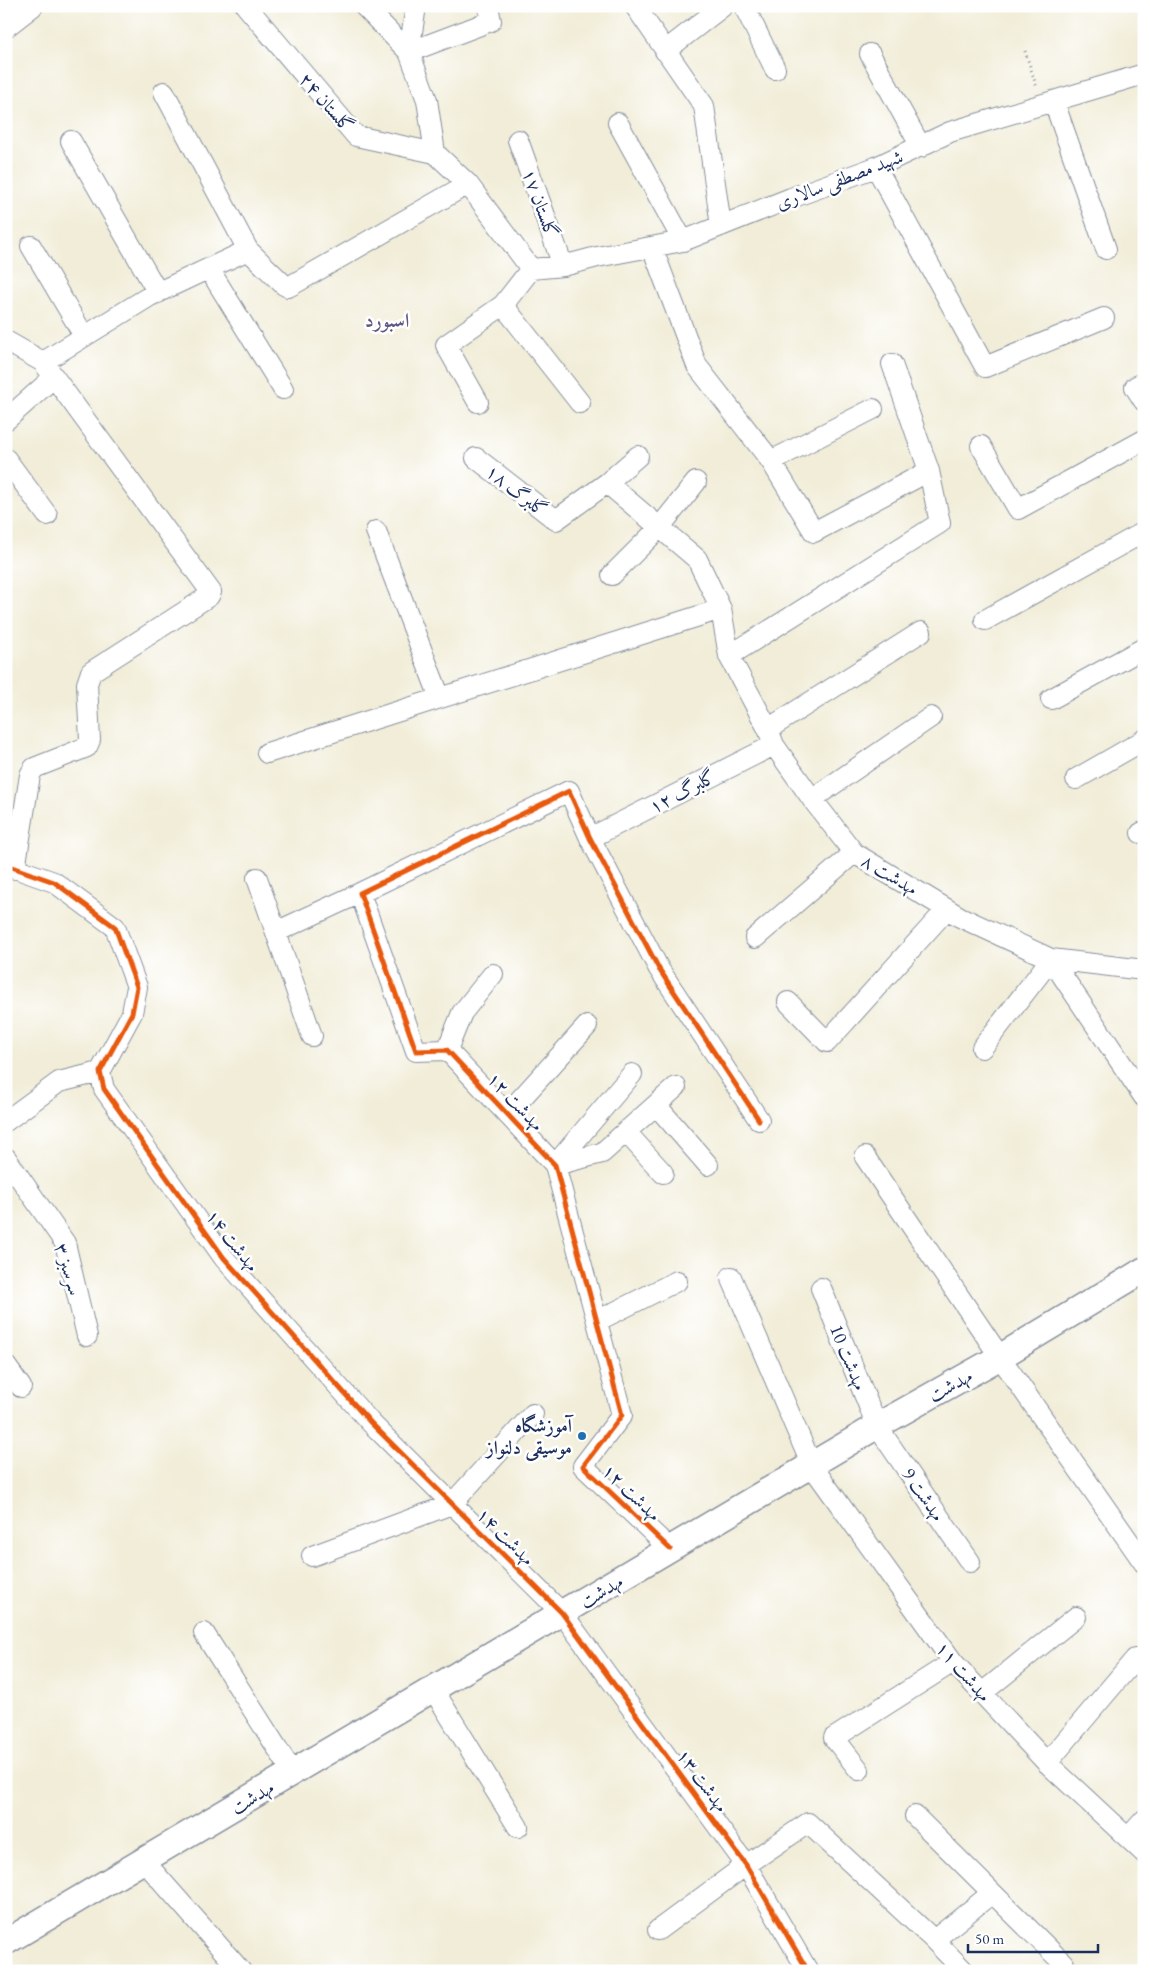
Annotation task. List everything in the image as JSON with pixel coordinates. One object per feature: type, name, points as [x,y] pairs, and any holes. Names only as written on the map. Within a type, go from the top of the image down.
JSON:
[{"type":"street","points":[[6,27],[33,6]]},
{"type":"street","name":"گلستان ۲۴","points":[[246,6],[356,136],[434,153]]},
{"type":"street","points":[[364,6],[409,52],[427,100],[434,153],[468,184],[531,269],[503,305],[446,345],[478,402]]},
{"type":"street","points":[[409,52],[416,6]]},
{"type":"street","points":[[409,52],[491,21],[488,6]]},
{"type":"street","points":[[635,6],[704,106],[721,226]]},
{"type":"street","points":[[665,51],[723,6]]},
{"type":"street","points":[[744,6],[775,69]]},
{"type":"street","points":[[870,54],[921,147]]},
{"type":"street","name":"شهید مصطفی سالاری","points":[[531,269],[563,266],[683,241],[876,167],[950,132],[1144,74]]},
{"type":"street","points":[[164,92],[248,250],[288,287],[468,184]]},
{"type":"street","points":[[1048,104],[1106,249]]},
{"type":"street","points":[[618,123],[683,241]]},
{"type":"street","name":"گلستان ۱۷","points":[[518,140],[563,266]]},
{"type":"street","points":[[72,141],[158,293]]},
{"type":"street","points":[[876,167],[985,367],[1104,318]]},
{"type":"street","points":[[31,246],[84,336]]},
{"type":"street","points":[[652,247],[697,366],[771,461],[814,532],[929,471]]},
{"type":"street","points":[[6,420],[48,369],[84,336],[158,293],[248,250]]},
{"type":"street","points":[[209,269],[283,389]]},
{"type":"street","points":[[503,305],[580,403]]},
{"type":"street","points":[[6,341],[48,369],[211,592],[209,596],[91,672],[87,684],[90,740],[87,748],[34,768],[30,776],[11,867],[54,882],[115,927],[137,987],[132,1013],[100,1072],[59,1082],[6,1121]]},
{"type":"street","points":[[729,656],[940,522],[929,471],[892,364]]},
{"type":"street","points":[[1144,382],[1135,387],[1144,401]]},
{"type":"street","points":[[771,461],[873,409]]},
{"type":"street","points":[[981,446],[1018,509],[1144,440]]},
{"type":"street","points":[[607,483],[638,456]]},
{"type":"street","name":"گلبرگ ۱۸","points":[[476,458],[556,520],[607,483]]},
{"type":"street","points":[[6,459],[46,515]]},
{"type":"street","points":[[612,575],[659,528],[696,482]]},
{"type":"street","name":"مهدشت ۸","points":[[607,483],[696,559],[721,608],[729,656],[771,737],[812,799],[854,853],[960,917],[1051,960],[1144,970]]},
{"type":"street","points":[[376,531],[440,698]]},
{"type":"street","points":[[984,620],[1144,532]]},
{"type":"street","points":[[266,753],[721,608]]},
{"type":"street","name":"گلبرگ ١٢","points":[[590,838],[771,737],[921,632]]},
{"type":"street","points":[[1051,699],[1144,648]]},
{"type":"street","points":[[812,799],[931,717]]},
{"type":"street","points":[[1076,778],[1144,740]]},
{"type":"street","points":[[276,932],[569,791],[590,838],[659,969],[759,1120]]},
{"type":"street","points":[[755,938],[854,853]]},
{"type":"street","points":[[257,878],[312,1036]]},
{"type":"street","points":[[360,893],[416,1051],[447,1050],[462,1013],[493,974]]},
{"type":"street","points":[[788,1002],[827,1042],[947,909]]},
{"type":"street","points":[[982,1048],[1051,960],[1144,1097]]},
{"type":"street","points":[[507,1114],[587,1026]]},
{"type":"street","name":"مهدشت ۱۲","points":[[447,1050],[555,1165],[622,1415],[582,1466],[670,1549]]},
{"type":"street","name":"مهدشت ۱۴","points":[[100,1072],[104,1089],[224,1258],[371,1423],[562,1613]]},
{"type":"street","points":[[555,1165],[632,1074]]},
{"type":"street","points":[[555,1165],[602,1153],[676,1087]]},
{"type":"street","points":[[656,1105],[708,1165]]},
{"type":"street","points":[[626,1132],[662,1173]]},
{"type":"street","points":[[865,1156],[1000,1357],[1144,1562]]},
{"type":"street","name":"سرسبز ۳","points":[[6,1158],[65,1243],[87,1336]]},
{"type":"street","name":"مهدشت","points":[[6,1942],[877,1426],[1000,1357],[1144,1270]]},
{"type":"street","name":"مهدشت ۱۱","points":[[731,1277],[812,1466],[953,1662],[1047,1763],[1144,1853]]},
{"type":"street","points":[[597,1321],[677,1281]]},
{"type":"street","name":"مهدشت 10","points":[[821,1288],[877,1426]]},
{"type":"street","points":[[6,1366],[21,1387]]},
{"type":"street","points":[[312,1556],[452,1504],[532,1414]]},
{"type":"street","name":"مهدشت 9","points":[[877,1426],[970,1562]]},
{"type":"street","name":"مهدشت ۱۳","points":[[562,1613],[746,1865],[808,1971]]},
{"type":"street","points":[[982,1693],[1076,1617]]},
{"type":"street","points":[[204,1633],[293,1772]]},
{"type":"street","points":[[1047,1763],[1135,1659]]},
{"type":"street","points":[[859,1770],[834,1738],[953,1662]]},
{"type":"street","points":[[433,1689],[518,1827]]},
{"type":"street","points":[[916,1816],[1064,1964]]},
{"type":"street","points":[[1128,1838],[1144,1820]]},
{"type":"street","points":[[658,1930],[808,1822],[934,1940],[964,1971]]},
{"type":"street","points":[[144,1861],[241,1971]]},
{"type":"street","points":[[934,1940],[992,1893]]},
{"type":"path","points":[[1025,51],[1048,104]]},
{"type":"cycle path","points":[[670,1549],[583,1466],[622,1415],[555,1165],[447,1050],[416,1051],[360,893],[569,791],[590,838],[659,969],[759,1120]]},
{"type":"cycle path","points":[[6,865],[54,882],[115,927],[137,987],[132,1013],[100,1072],[104,1089],[224,1258],[371,1423],[562,1613],[746,1865],[808,1971]]},
{"type":"place","name":"آموزشگاه موسیقی دلنواز","points":[[582,1436]]},
{"type":"district","name":"اسبورد","points":[[387,320]]}]
